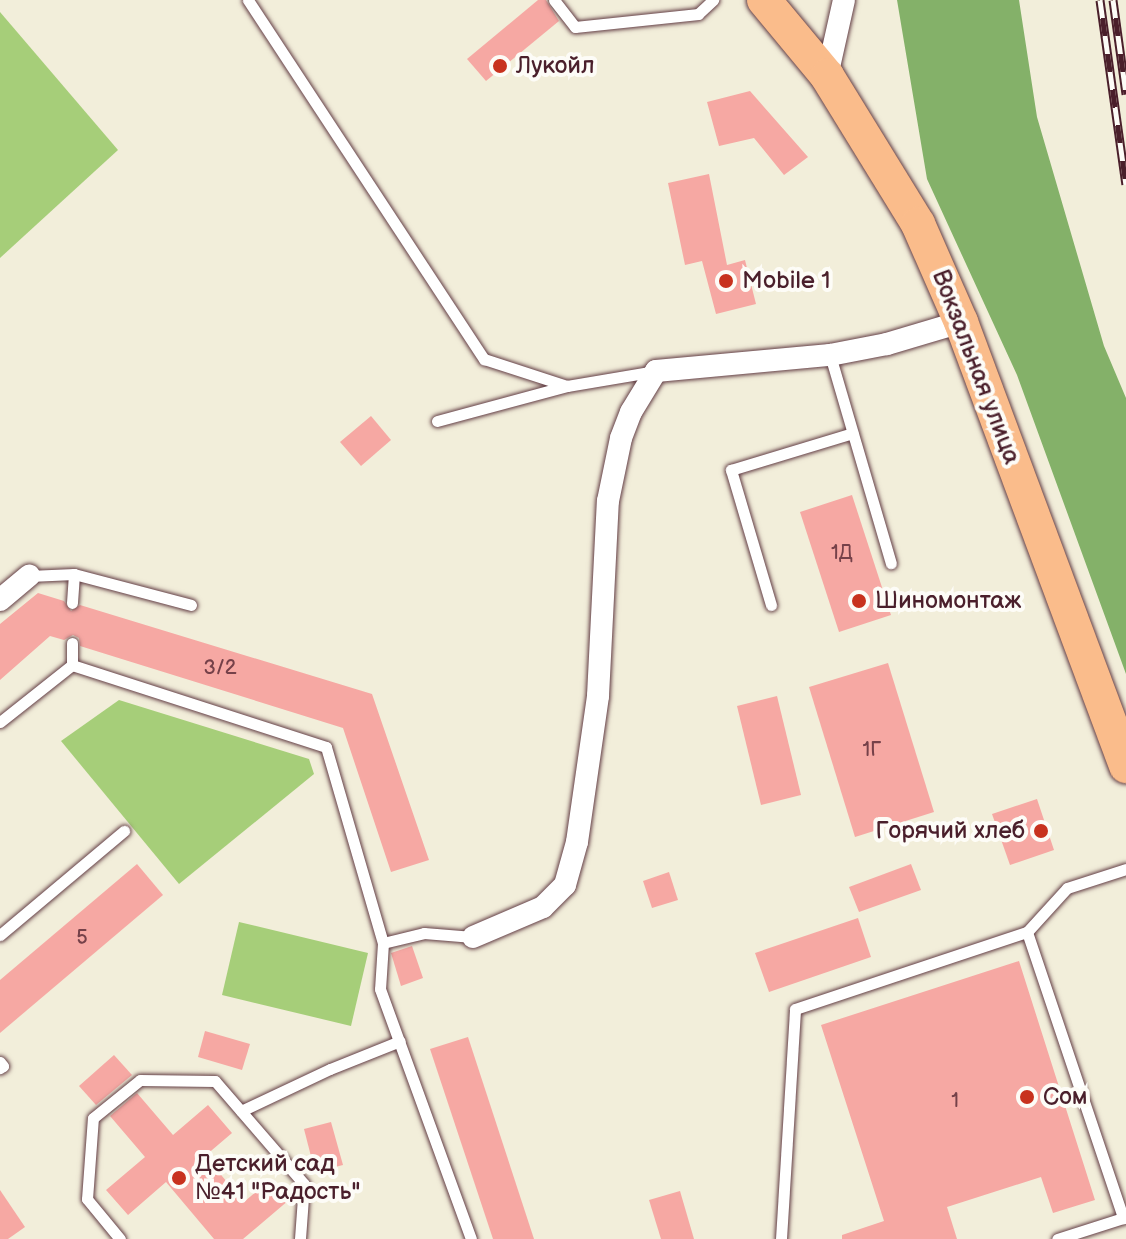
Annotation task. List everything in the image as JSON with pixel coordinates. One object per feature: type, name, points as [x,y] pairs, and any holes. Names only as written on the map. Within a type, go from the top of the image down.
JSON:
[{"type":"main road","name":"Вокзальная улица","points":[[764,0],[827,76],[918,224],[961,322],[1126,766]]},
{"type":"street","points":[[827,76],[844,0]]},
{"type":"street","points":[[473,937],[543,907],[565,885],[577,842],[598,696],[608,501],[621,438],[631,412],[656,371],[830,355],[887,344],[961,322]]},
{"type":"street","points":[[0,600],[29,576]]},
{"type":"lane","points":[[248,0],[484,359],[567,386]]},
{"type":"lane","points":[[554,0],[575,27],[698,14],[713,0]]},
{"type":"lane","points":[[830,355],[891,563]]},
{"type":"lane","points":[[437,421],[567,386],[656,371]]},
{"type":"lane","points":[[771,605],[731,470],[853,433]]},
{"type":"lane","points":[[29,576],[74,574],[191,605]]},
{"type":"lane","points":[[72,603],[74,574]]},
{"type":"lane","points":[[72,643],[72,665]]},
{"type":"lane","points":[[0,722],[72,665]]},
{"type":"lane","points":[[72,665],[326,747],[383,943],[380,989],[471,1239]]},
{"type":"lane","points":[[0,935],[124,831]]},
{"type":"lane","points":[[781,1239],[795,1009],[1027,932],[1067,888],[1126,869]]},
{"type":"lane","points":[[1027,932],[1123,1218],[1057,1239]]},
{"type":"lane","points":[[383,943],[424,933],[473,937]]},
{"type":"lane","points":[[241,1111],[330,1069],[400,1041]]},
{"type":"lane","points":[[0,1062],[3,1066],[0,1068]]},
{"type":"lane","points":[[120,1239],[87,1199],[93,1118],[140,1080],[215,1081],[304,1184],[300,1239]]},
{"type":"green space","points":[[897,0],[1019,0],[1037,117],[1104,346],[1126,398],[1126,674],[1017,375],[927,179]]},
{"type":"green space","points":[[0,12],[118,150],[0,258]]},
{"type":"green space","points":[[119,700],[309,759],[314,774],[179,884],[61,741]]},
{"type":"green space","points":[[239,922],[368,953],[351,1026],[222,995]]},
{"type":"building","points":[[538,0],[546,0],[559,21],[486,81],[467,59]]},
{"type":"building","points":[[750,91],[808,157],[784,175],[754,138],[719,146],[707,102]]},
{"type":"building","points":[[709,174],[727,265],[745,260],[756,304],[716,314],[702,261],[685,265],[668,183]]},
{"type":"building","points":[[371,416],[391,440],[361,466],[340,442]]},
{"type":"building","points":[[852,495],[891,615],[839,632],[800,512]]},
{"type":"building","points":[[38,593],[64,601],[71,611],[80,605],[372,694],[429,860],[391,872],[343,728],[80,646],[79,638],[73,635],[64,640],[50,636],[0,680],[0,624]]},
{"type":"building","points":[[888,663],[934,812],[855,837],[809,687]]},
{"type":"building","points":[[777,696],[801,795],[761,805],[737,706]]},
{"type":"building","points":[[1037,799],[1054,850],[1010,865],[992,814]]},
{"type":"building","points":[[137,864],[163,895],[0,1033],[0,980]]},
{"type":"building","points":[[911,864],[921,890],[859,912],[849,887]]},
{"type":"building","points":[[669,872],[678,900],[652,908],[643,881]]},
{"type":"building","points":[[858,918],[871,957],[769,992],[755,953]]},
{"type":"building","points":[[412,946],[423,978],[401,986],[391,953]]},
{"type":"building","points":[[1019,961],[1095,1200],[1053,1213],[1041,1177],[947,1207],[957,1239],[842,1239],[842,1235],[884,1221],[821,1025]]},
{"type":"building","points":[[205,1031],[250,1044],[242,1070],[198,1057]]},
{"type":"building","points":[[468,1037],[534,1239],[493,1239],[430,1049]]},
{"type":"building","points":[[114,1055],[132,1075],[96,1105],[79,1086]]},
{"type":"building","points":[[137,1093],[173,1135],[208,1105],[232,1133],[205,1156],[244,1202],[271,1179],[289,1200],[243,1239],[214,1239],[166,1182],[128,1215],[106,1190],[145,1157],[110,1116]]},
{"type":"building","points":[[331,1122],[343,1165],[315,1172],[304,1129]]},
{"type":"building","points":[[0,1190],[25,1227],[8,1239],[0,1239]]},
{"type":"building","points":[[680,1191],[694,1239],[661,1239],[649,1200]]},
{"type":"railway","points":[[1100,0],[1126,184]]},
{"type":"railway","points":[[1113,0],[1126,94]]},
{"type":"place","name":"Лукойл","points":[[500,66]]},
{"type":"place","name":"Mobile 1","points":[[726,281]]},
{"type":"place","name":"Шиномонтаж","points":[[859,601]]},
{"type":"place","name":"Горячий хлеб","points":[[1041,831]]},
{"type":"place","name":"Сом","points":[[1027,1097]]},
{"type":"place","name":"Детский сад №41 \"Радость\"","points":[[179,1178]]}]
